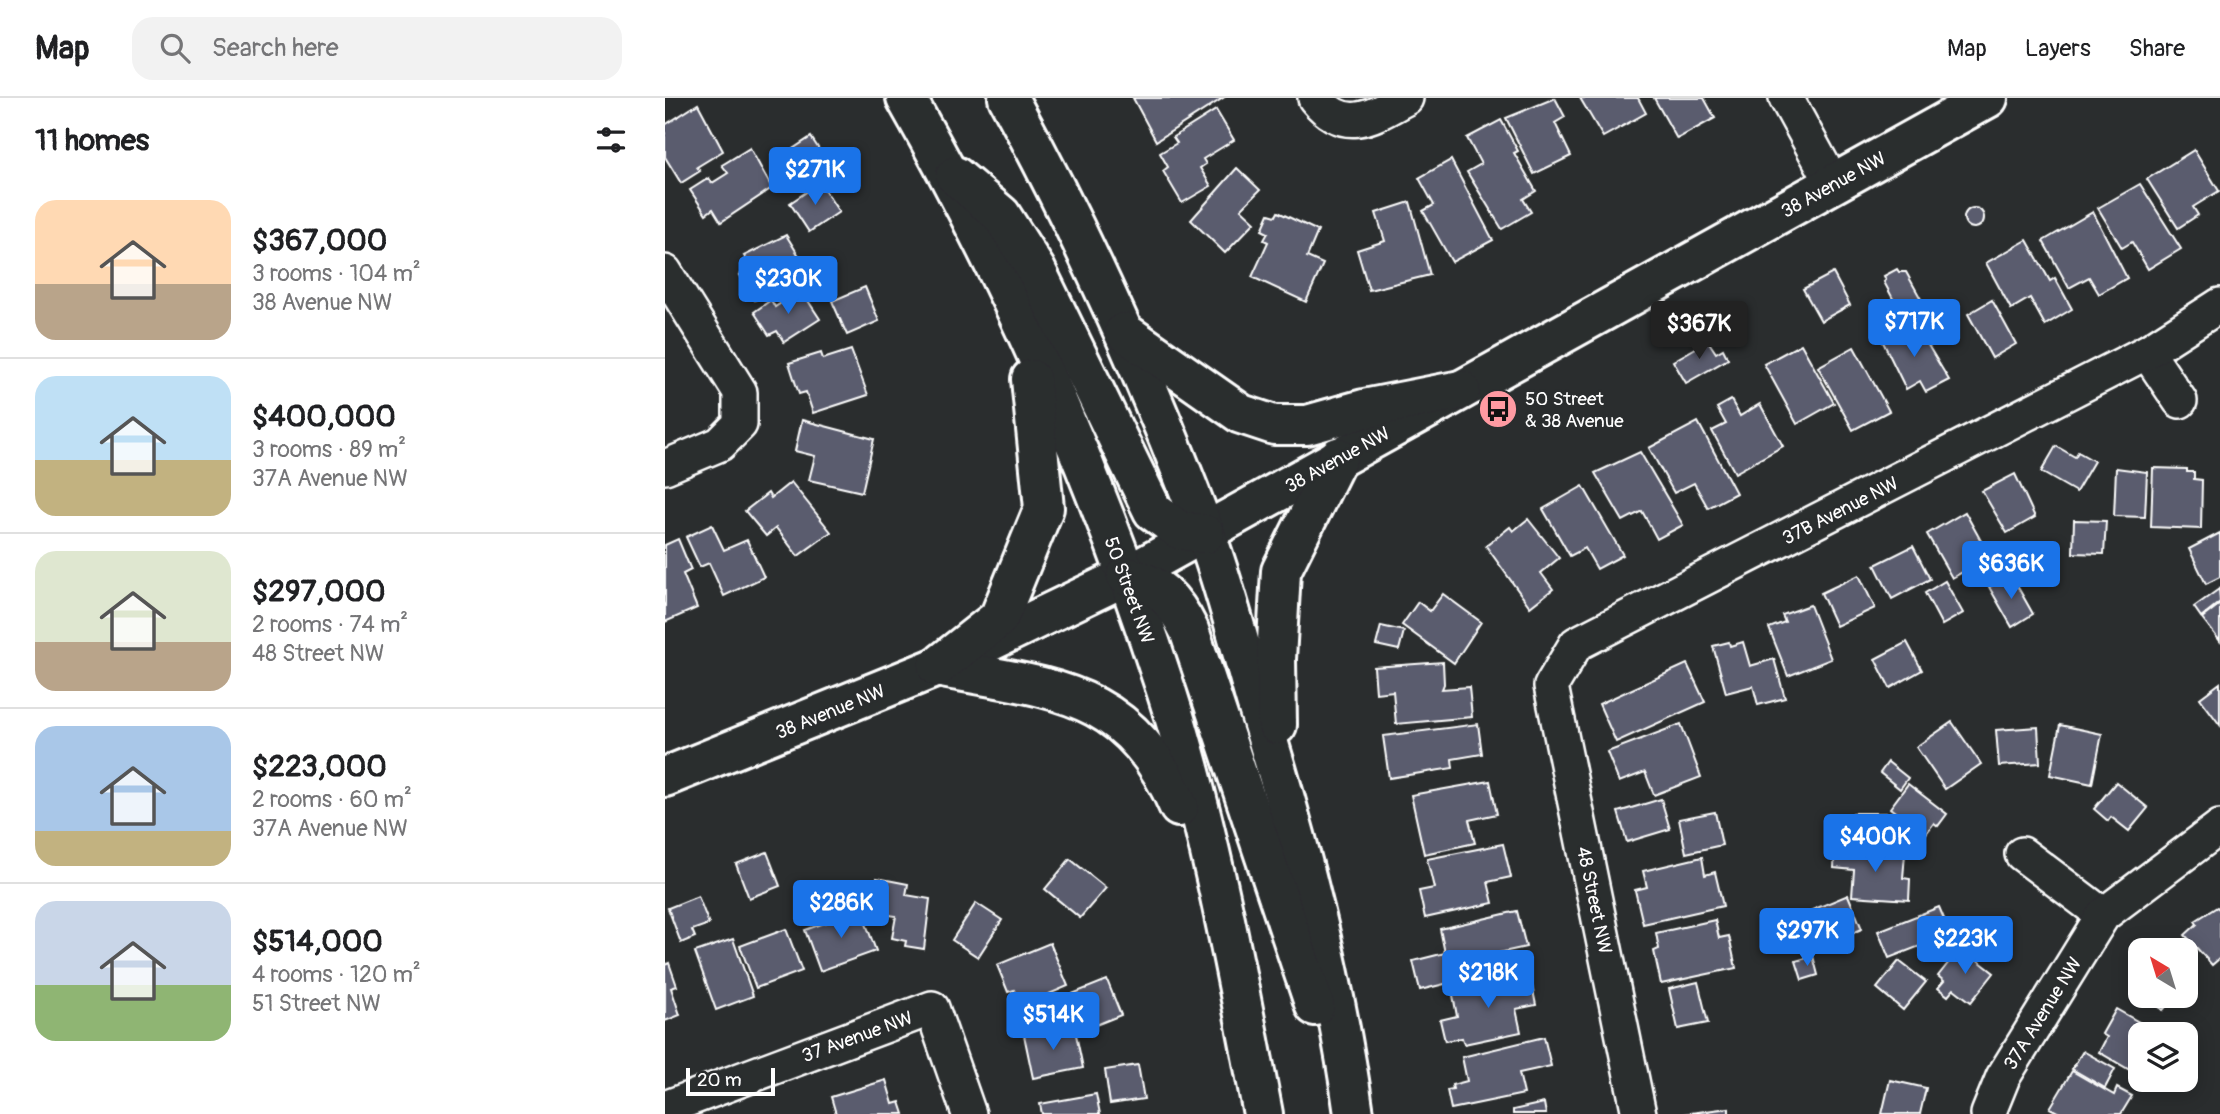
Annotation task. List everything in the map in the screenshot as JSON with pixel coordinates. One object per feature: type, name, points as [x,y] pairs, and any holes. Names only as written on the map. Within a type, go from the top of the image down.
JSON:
[{"type":"main road","name":"50 Street NW","points":[[906,98],[947,170],[1070,432],[1126,576],[1166,692],[1226,916],[1263,1114]]},
{"type":"main road","points":[[1008,98],[1045,165],[1124,332],[1205,534],[1278,773],[1321,939],[1354,1109]]},
{"type":"main road","name":"38 Avenue NW","points":[[665,777],[937,667],[1126,576],[1988,98]]},
{"type":"main road","points":[[947,170],[1001,215],[1036,270],[1153,511],[1179,530],[1205,534]]},
{"type":"main road","points":[[1124,332],[1241,415],[1274,425],[1307,425],[1364,409],[1461,390]]},
{"type":"main road","points":[[937,667],[999,618],[1044,508],[1038,429],[1025,335]]},
{"type":"main road","points":[[1278,773],[1276,659],[1281,571],[1338,457]]},
{"type":"main road","points":[[1126,576],[1144,580],[1163,591],[1177,607],[1189,630],[1303,975],[1354,1109]]},
{"type":"main road","points":[[937,667],[1045,688],[1097,706],[1119,719],[1164,771],[1226,916]]},
{"type":"street","points":[[1315,98],[1335,116],[1350,120],[1377,114],[1406,98]]},
{"type":"street","points":[[1786,98],[1833,184]]},
{"type":"street","points":[[665,272],[740,392],[740,424],[720,444],[665,467]]},
{"type":"street","name":"37B Avenue NW","points":[[1551,687],[1576,644],[2147,352],[2220,304]]},
{"type":"street","points":[[2147,352],[2180,401]]},
{"type":"street","name":"48 Street NW","points":[[1551,687],[1639,1114]]},
{"type":"street","name":"37A Avenue NW","points":[[1988,1114],[2003,1077],[2103,915],[2220,827]]},
{"type":"street","points":[[2022,854],[2103,915]]},
{"type":"street","name":"37 Avenue NW","points":[[665,1108],[932,1008],[969,1114]]},
{"type":"building","points":[[1133,98],[1223,98],[1156,141]]},
{"type":"building","points":[[1555,98],[1565,117],[1555,123],[1571,156],[1534,174],[1506,118]]},
{"type":"building","points":[[1580,98],[1638,98],[1646,113],[1603,137]]},
{"type":"building","points":[[1654,98],[1704,98],[1715,118],[1677,139]]},
{"type":"building","points":[[698,104],[723,151],[697,167],[700,171],[681,183],[665,157],[665,125]]},
{"type":"building","points":[[1216,110],[1234,140],[1203,159],[1206,164],[1200,168],[1211,186],[1182,203],[1163,171],[1168,167],[1160,153],[1177,143],[1173,137]]},
{"type":"building","points":[[1501,120],[1518,151],[1514,153],[1536,191],[1523,199],[1531,212],[1502,229],[1467,172],[1481,164],[1467,138]]},
{"type":"building","points":[[811,137],[833,171],[804,189],[782,156]]},
{"type":"building","points":[[750,148],[772,188],[721,222],[713,209],[706,214],[690,190],[709,178],[712,183],[728,173],[722,165]]},
{"type":"building","points":[[2194,150],[2219,191],[2193,207],[2198,215],[2178,228],[2147,179]]},
{"type":"building","points":[[1451,160],[1493,240],[1452,262],[1423,211],[1434,205],[1419,178]]},
{"type":"building","points":[[1237,168],[1260,190],[1241,209],[1255,222],[1225,253],[1191,220]]},
{"type":"building","points":[[820,183],[839,212],[809,232],[790,203]]},
{"type":"building","points":[[2140,184],[2181,249],[2148,269],[2132,242],[2122,248],[2098,208]]},
{"type":"building","points":[[1410,202],[1430,275],[1369,290],[1357,250],[1385,241],[1376,213]]},
{"type":"building","points":[[1974,208],[1981,211],[1984,218],[1981,225],[1974,228],[1967,225],[1964,218],[1967,211]]},
{"type":"building","points":[[1278,212],[1318,231],[1307,257],[1323,264],[1306,302],[1252,277],[1268,242],[1264,240],[1268,233],[1262,230],[1269,214],[1276,216]]},
{"type":"building","points":[[2093,212],[2127,278],[2099,294],[2089,277],[2069,288],[2043,241]]},
{"type":"building","points":[[786,235],[806,267],[755,300],[739,275],[752,268],[744,256]]},
{"type":"building","points":[[2027,240],[2050,281],[2055,278],[2072,309],[2045,325],[2030,298],[2011,309],[1986,263]]},
{"type":"building","points":[[1897,269],[1899,272],[1906,272],[1921,299],[1899,310],[1884,282],[1884,276]]},
{"type":"building","points":[[1833,273],[1850,305],[1821,321],[1803,289]]},
{"type":"building","points":[[865,287],[879,321],[847,335],[832,301]]},
{"type":"building","points":[[801,290],[820,319],[784,342],[777,331],[769,335],[754,312],[771,300],[775,307]]},
{"type":"building","points":[[1992,300],[2016,344],[1992,358],[1968,314]]},
{"type":"building","points":[[1914,322],[1949,380],[1926,392],[1920,381],[1906,389],[1882,340]]},
{"type":"building","points":[[1708,341],[1716,353],[1723,349],[1728,359],[1686,383],[1673,361]]},
{"type":"building","points":[[1801,344],[1834,403],[1797,424],[1764,364]]},
{"type":"building","points":[[1854,347],[1889,411],[1853,430],[1818,367]]},
{"type":"building","points":[[851,350],[868,395],[813,413],[806,392],[799,394],[789,363],[821,353],[823,359]]},
{"type":"building","points":[[1731,400],[1740,416],[1760,404],[1783,446],[1735,473],[1712,431],[1726,424],[1717,408]]},
{"type":"building","points":[[802,420],[874,439],[862,492],[809,480],[815,456],[795,451]]},
{"type":"building","points":[[1698,422],[1736,493],[1708,508],[1694,483],[1674,493],[1649,448]]},
{"type":"building","points":[[2056,446],[2075,457],[2078,452],[2094,461],[2076,492],[2041,472]]},
{"type":"building","points":[[1640,452],[1683,525],[1657,539],[1642,511],[1623,521],[1595,473]]},
{"type":"building","points":[[2116,468],[2147,472],[2145,517],[2114,516]]},
{"type":"building","points":[[2153,468],[2187,469],[2187,472],[2194,472],[2194,479],[2202,480],[2201,529],[2151,527]]},
{"type":"building","points":[[2015,474],[2035,517],[2007,533],[1982,491]]},
{"type":"building","points":[[791,482],[831,532],[798,556],[776,528],[766,536],[745,511],[768,493],[771,498]]},
{"type":"building","points":[[1583,486],[1623,555],[1597,569],[1585,548],[1570,556],[1543,509]]},
{"type":"building","points":[[1965,512],[1990,557],[1952,578],[1927,534]]},
{"type":"building","points":[[1528,519],[1559,558],[1541,573],[1553,589],[1530,607],[1486,546],[1510,527],[1513,531]]},
{"type":"building","points":[[2074,520],[2106,521],[2104,554],[2073,553]]},
{"type":"building","points":[[712,525],[724,550],[747,540],[764,577],[724,596],[709,563],[700,567],[686,537]]},
{"type":"building","points":[[2220,533],[2220,577],[2206,584],[2189,549]]},
{"type":"building","points":[[678,539],[691,570],[683,574],[697,608],[665,622],[665,545]]},
{"type":"building","points":[[1913,546],[1930,579],[1892,599],[1875,565]]},
{"type":"building","points":[[1859,575],[1875,608],[1836,626],[1821,593]]},
{"type":"building","points":[[2011,575],[2033,614],[2012,627],[1989,587]]},
{"type":"building","points":[[1945,581],[1963,613],[1942,625],[1925,593]]},
{"type":"building","points":[[2219,589],[2220,602],[2201,617],[2194,607]]},
{"type":"building","points":[[1443,594],[1481,622],[1454,663],[1402,625],[1418,602],[1430,611]]},
{"type":"building","points":[[2220,604],[2220,641],[2202,618]]},
{"type":"building","points":[[1810,605],[1831,659],[1788,676],[1769,628],[1785,622],[1782,615]]},
{"type":"building","points":[[1381,626],[1404,631],[1399,650],[1376,645]]},
{"type":"building","points":[[1729,642],[1730,646],[1743,642],[1750,666],[1774,659],[1785,698],[1758,705],[1753,686],[1726,693],[1713,646]]},
{"type":"building","points":[[1907,642],[1922,670],[1890,688],[1875,659]]},
{"type":"building","points":[[1443,662],[1442,689],[1469,687],[1472,717],[1396,724],[1393,691],[1376,693],[1374,667]]},
{"type":"building","points":[[1687,664],[1705,702],[1616,742],[1599,704]]},
{"type":"building","points":[[2220,683],[2220,725],[2200,698]]},
{"type":"building","points":[[1952,722],[1981,764],[1945,789],[1916,747]]},
{"type":"building","points":[[1478,724],[1482,754],[1452,759],[1453,768],[1389,778],[1383,736]]},
{"type":"building","points":[[1681,724],[1701,777],[1654,795],[1645,772],[1619,782],[1607,752]]},
{"type":"building","points":[[2060,725],[2102,734],[2092,784],[2050,775]]},
{"type":"building","points":[[2038,727],[2040,763],[1999,766],[1996,730]]},
{"type":"building","points":[[1888,762],[1908,778],[1900,789],[1880,773]]},
{"type":"building","points":[[1490,781],[1497,814],[1469,820],[1475,843],[1424,854],[1411,795]]},
{"type":"building","points":[[2116,782],[2148,808],[2129,831],[2111,817],[2108,821],[2094,809]]},
{"type":"building","points":[[1908,784],[1947,814],[1938,826],[1934,823],[1925,835],[1890,808]]},
{"type":"building","points":[[1661,799],[1670,829],[1627,842],[1618,812]]},
{"type":"building","points":[[1715,812],[1722,845],[1686,853],[1679,819]]},
{"type":"building","points":[[1853,813],[1889,813],[1888,845],[1852,844]]},
{"type":"building","points":[[1503,844],[1511,877],[1488,882],[1493,903],[1425,918],[1419,891],[1434,888],[1427,859]]},
{"type":"building","points":[[1835,849],[1905,854],[1903,878],[1910,879],[1909,900],[1852,896],[1854,870],[1834,868]]},
{"type":"building","points":[[767,852],[780,886],[749,898],[736,864]]},
{"type":"building","points":[[1702,857],[1705,875],[1715,872],[1723,906],[1643,924],[1635,890],[1647,887],[1643,871]]},
{"type":"building","points":[[1070,859],[1106,888],[1080,918],[1045,889]]},
{"type":"building","points":[[877,878],[908,884],[906,895],[930,899],[924,949],[905,946],[906,941],[892,938],[896,916],[871,912]]},
{"type":"building","points":[[1848,895],[1862,929],[1826,944],[1812,910]]},
{"type":"building","points":[[698,896],[709,924],[692,930],[695,937],[681,943],[668,908]]},
{"type":"building","points":[[976,903],[1002,920],[978,957],[952,940]]},
{"type":"building","points":[[1939,907],[1945,921],[1940,923],[1946,936],[1889,958],[1878,931]]},
{"type":"building","points":[[2217,907],[2220,910],[2220,958],[2212,965],[2198,949],[2198,938],[2188,938],[2185,935],[2197,924],[2195,921]]},
{"type":"building","points":[[861,910],[876,951],[820,971],[805,930]]},
{"type":"building","points":[[1517,911],[1526,947],[1494,954],[1498,971],[1420,990],[1413,961],[1445,953],[1440,929]]},
{"type":"building","points":[[1715,920],[1719,938],[1729,936],[1736,968],[1661,984],[1654,951],[1659,949],[1656,933]]},
{"type":"building","points":[[786,929],[802,971],[756,988],[740,946]]},
{"type":"building","points":[[733,939],[753,996],[716,1010],[695,952]]},
{"type":"building","points":[[1050,943],[1068,986],[1021,1006],[1014,990],[1008,992],[997,965]]},
{"type":"building","points":[[1961,947],[1994,973],[1971,1002],[1954,989],[1948,996],[1938,988],[1944,981],[1938,976]]},
{"type":"building","points":[[1813,956],[1818,975],[1802,980],[1796,961]]},
{"type":"building","points":[[1899,961],[1926,982],[1903,1010],[1877,988]]},
{"type":"building","points":[[669,963],[677,986],[671,988],[680,1015],[665,1021],[665,965]]},
{"type":"building","points":[[1530,976],[1536,1005],[1516,1009],[1521,1032],[1464,1044],[1462,1038],[1445,1041],[1440,1020],[1457,1016],[1452,990]]},
{"type":"building","points":[[1107,980],[1121,1015],[1086,1029],[1072,994]]},
{"type":"building","points":[[1698,982],[1708,1023],[1678,1029],[1669,989]]},
{"type":"building","points":[[2116,1009],[2139,1022],[2128,1022],[2128,1069],[2099,1052],[2107,1037],[2102,1034]]},
{"type":"building","points":[[1074,1025],[1083,1068],[1033,1078],[1024,1035]]},
{"type":"building","points":[[1544,1037],[1551,1066],[1519,1073],[1524,1094],[1451,1109],[1447,1090],[1453,1089],[1452,1085],[1467,1081],[1462,1057]]},
{"type":"building","points":[[2083,1051],[2115,1069],[2105,1088],[2072,1069]]},
{"type":"building","points":[[1138,1065],[1144,1099],[1110,1104],[1105,1070]]},
{"type":"building","points":[[2072,1071],[2114,1095],[2117,1088],[2132,1096],[2121,1114],[2061,1114],[2050,1108]]},
{"type":"building","points":[[886,1080],[893,1104],[900,1102],[904,1114],[836,1114],[831,1097]]},
{"type":"building","points":[[1890,1080],[1926,1088],[1920,1114],[1882,1114]]},
{"type":"building","points":[[1096,1094],[1100,1114],[1042,1114],[1040,1104]]},
{"type":"building","points":[[1544,1103],[1546,1114],[1513,1114],[1513,1110]]},
{"type":"building","points":[[1729,1108],[1729,1114],[1683,1114]]},
{"type":"place","name":"50 Street & 38 Avenue","points":[[1498,409]]}]
